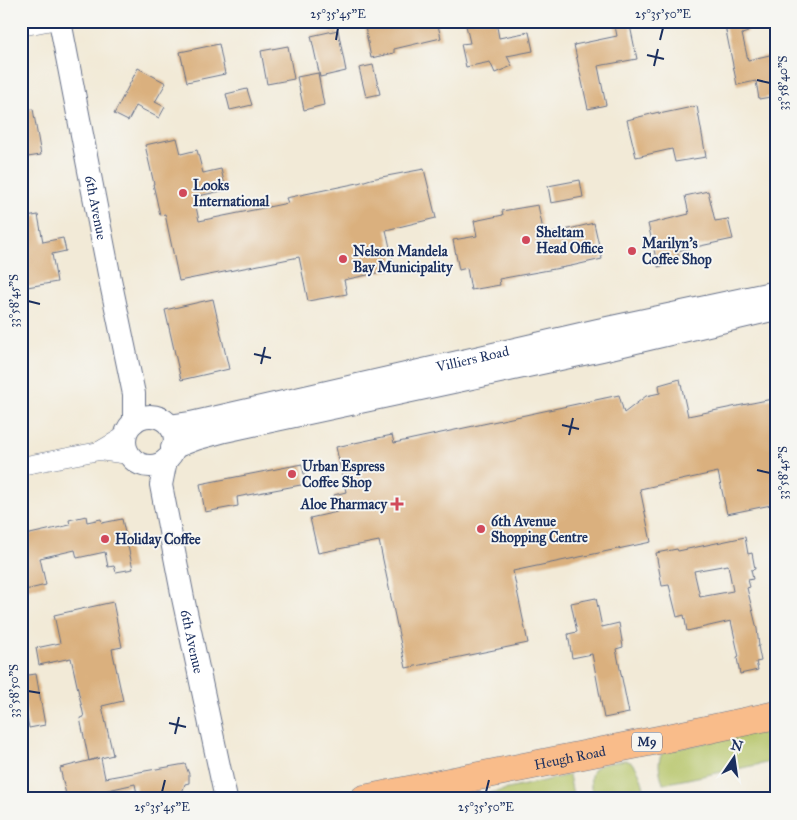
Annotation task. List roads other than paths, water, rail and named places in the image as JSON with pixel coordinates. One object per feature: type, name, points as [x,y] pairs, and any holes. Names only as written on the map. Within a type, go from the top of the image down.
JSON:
[{"type":"main road","name":"Heugh Road","points":[[364,799],[776,715]]},
{"type":"street","points":[[21,27],[52,21]]},
{"type":"street","name":"6th Avenue","points":[[60,21],[134,394],[150,441],[161,484],[226,799]]},
{"type":"street","name":"Villiers Road","points":[[150,441],[191,423],[598,330],[776,292]]},
{"type":"street","name":"Villiers Road","points":[[21,466],[150,441],[196,439],[776,310]]},
{"type":"place","name":"Looks International","points":[[183,193]]},
{"type":"place","name":"Sheltam Head Office","points":[[526,240]]},
{"type":"place","name":"Marilyn's Coffee Shop","points":[[632,251]]},
{"type":"place","name":"Nelson Mandela Bay Municipality","points":[[343,259]]},
{"type":"place","name":"Urban Espress Coffee Shop","points":[[292,474]]},
{"type":"place","name":"Aloe Pharmacy","points":[[397,504]]},
{"type":"place","name":"6th Avenue Shopping Centre","points":[[481,529]]},
{"type":"place","name":"Holiday Coffee","points":[[105,539]]}]
